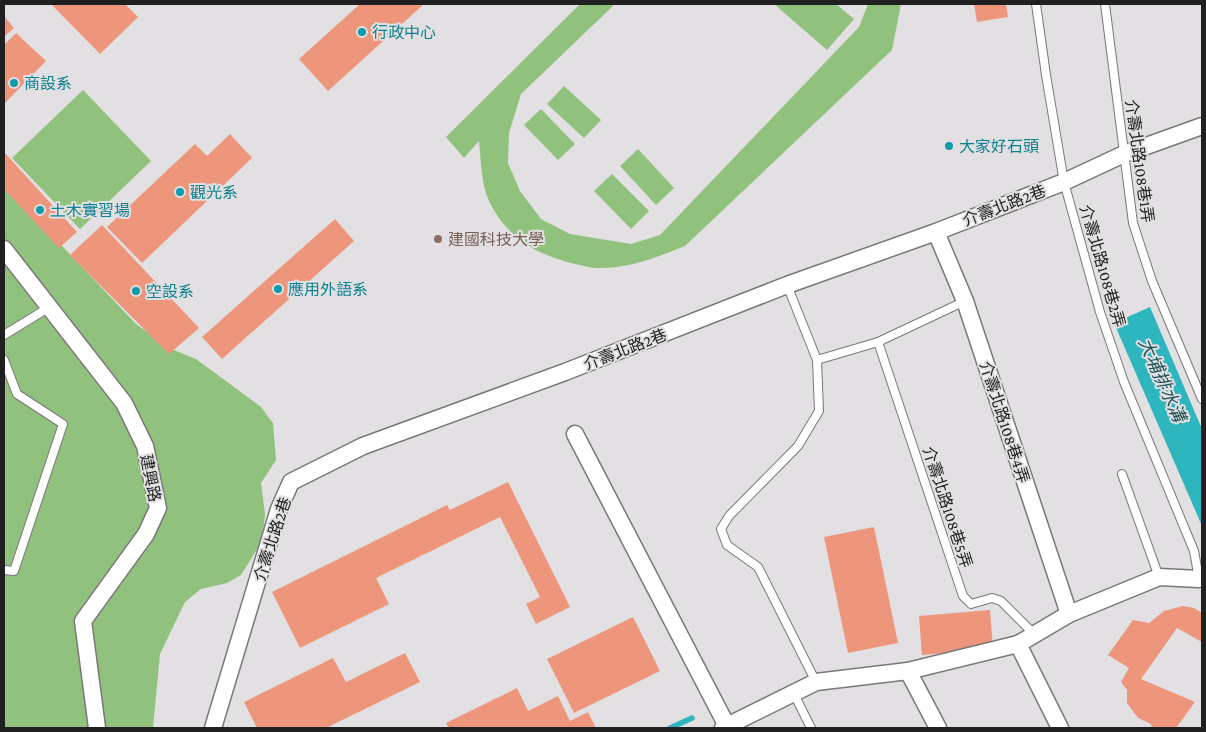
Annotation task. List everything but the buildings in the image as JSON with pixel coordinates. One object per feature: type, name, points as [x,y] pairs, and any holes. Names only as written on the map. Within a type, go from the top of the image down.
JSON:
[{"type":"street","name":"介壽北路2巷","points":[[213,728],[279,509],[291,482],[363,446],[565,372],[787,285],[936,232],[1064,182],[1124,154],[1202,126]]},
{"type":"street","name":"介壽北路108巷4弄","points":[[936,232],[965,301],[1069,614]]},
{"type":"street","name":"建興路","points":[[4,249],[48,308],[124,403],[145,446],[158,508],[146,534],[83,621],[97,728]]},
{"type":"street","points":[[575,434],[726,728],[793,692],[816,682],[908,671],[1018,644],[1069,614],[1160,577],[1201,580]]},
{"type":"street","points":[[1018,644],[1060,728]]},
{"type":"street","points":[[908,671],[938,728]]},
{"type":"lane","name":"介壽北路108巷2弄","points":[[1036,4],[1064,182],[1100,312],[1124,382],[1194,551],[1201,580]]},
{"type":"lane","name":"介壽北路108巷1弄","points":[[1105,4],[1134,223],[1152,281],[1202,399]]},
{"type":"lane","points":[[787,285],[817,360],[819,411],[798,446],[729,516],[721,529],[727,544],[758,567],[816,682]]},
{"type":"lane","points":[[817,360],[878,342],[965,301]]},
{"type":"lane","points":[[4,335],[48,308]]},
{"type":"lane","name":"介壽北路108巷5弄","points":[[878,342],[963,596],[971,604],[992,598],[1001,601],[1034,634]]},
{"type":"lane","points":[[4,360],[17,394],[63,424],[14,571],[4,570]]},
{"type":"lane","points":[[1122,474],[1160,577]]},
{"type":"lane","points":[[793,692],[811,728]]},
{"type":"green space","points":[[580,4],[615,4],[521,94],[509,133],[508,163],[520,191],[541,219],[570,234],[631,244],[660,235],[859,27],[868,4],[901,4],[892,50],[685,246],[653,258],[620,267],[592,268],[561,260],[524,243],[504,225],[489,201],[484,187],[479,141],[464,158],[446,137]]},
{"type":"green space","points":[[774,4],[836,4],[854,19],[827,50]]},
{"type":"green space","points":[[564,86],[601,120],[584,138],[547,104]]},
{"type":"green space","points":[[83,90],[151,161],[80,229],[12,158]]},
{"type":"green space","points":[[541,109],[575,144],[558,160],[524,125]]},
{"type":"green space","points":[[638,149],[674,188],[656,205],[620,166]]},
{"type":"green space","points":[[4,174],[64,248],[136,324],[169,348],[196,359],[261,407],[273,423],[276,460],[261,483],[265,514],[262,541],[241,575],[227,583],[201,589],[185,602],[160,654],[153,728],[4,728]]},
{"type":"green space","points":[[612,174],[649,211],[631,229],[594,191]]},
{"type":"water","name":"大埔排水溝","points":[[1150,307],[1202,429],[1202,526],[1114,323]]},
{"type":"waterway","points":[[670,728],[692,718]]},
{"type":"place","name":"行政中心","points":[[362,32]]},
{"type":"place","name":"商設系","points":[[14,83]]},
{"type":"place","name":"大家好石頭","points":[[949,146]]},
{"type":"place","name":"觀光系","points":[[180,192]]},
{"type":"place","name":"土木實習場","points":[[40,210]]},
{"type":"place","name":"建國科技大學","points":[[438,239]]},
{"type":"place","name":"應用外語系","points":[[278,289]]},
{"type":"place","name":"空設系","points":[[136,291]]}]
